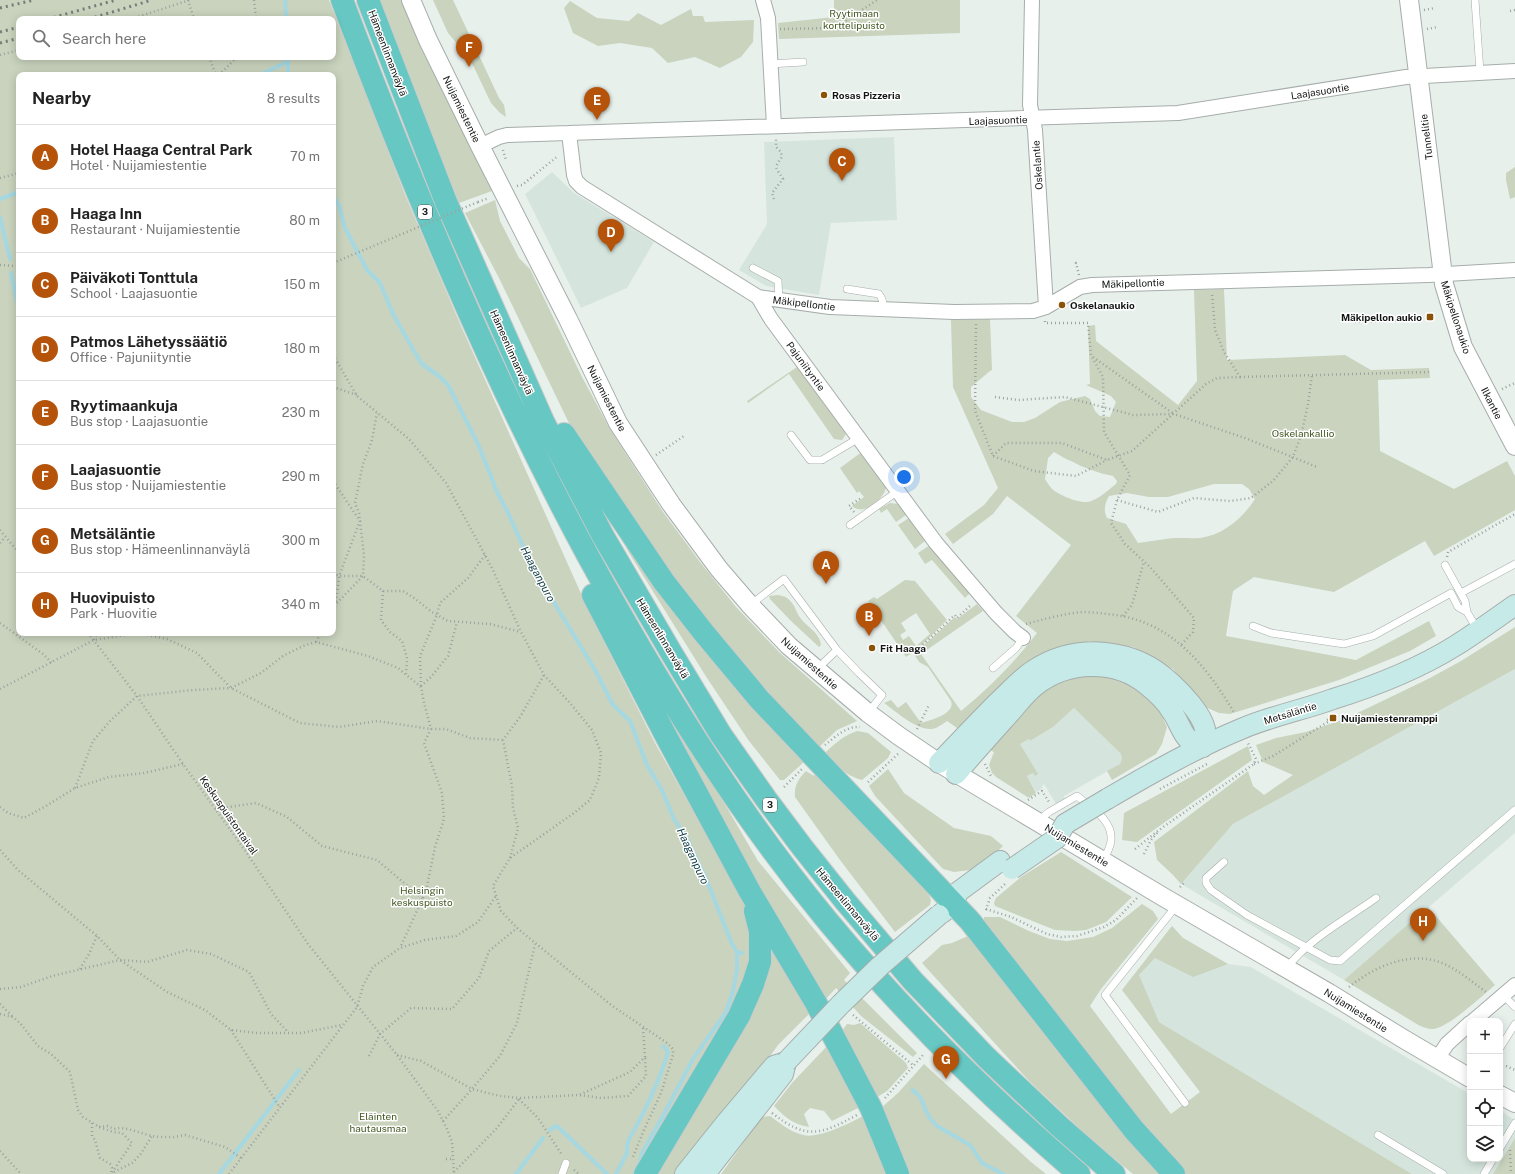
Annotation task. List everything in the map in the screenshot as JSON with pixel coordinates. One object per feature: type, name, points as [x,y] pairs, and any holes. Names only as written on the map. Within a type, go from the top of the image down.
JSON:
[{"type":"highway","name":"3","points":[[342,0],[425,213],[499,379],[558,500],[614,603],[700,747],[782,862],[827,919],[932,1036],[961,1066],[1032,1133],[1079,1174]]},
{"type":"highway","name":"Hämeenlinnanväylä","points":[[368,0],[446,202],[552,438],[615,556],[668,648],[721,735],[778,816],[844,901],[913,981],[950,1020],[1059,1126],[1114,1174]]},
{"type":"highway","points":[[519,367],[655,569],[704,634],[759,699],[946,909],[970,921],[1134,1130],[1174,1174]]},
{"type":"highway","points":[[558,500],[588,586],[667,738],[750,892],[816,1003],[872,1108],[898,1174]]},
{"type":"highway","points":[[638,1168],[739,1016],[754,984],[760,962],[760,931],[750,892]]},
{"type":"main road","name":"Metsäläntie","points":[[684,1174],[774,1066],[786,1062],[841,1004],[880,966],[946,909],[965,903],[1006,865],[1057,838],[1059,817],[1107,799],[1203,747],[1241,729],[1273,717],[1334,699],[1385,680],[1443,653],[1515,605]]},
{"type":"main road","points":[[939,764],[1023,678],[1048,662],[1062,657],[1091,652],[1109,653],[1135,659],[1152,668],[1166,678],[1181,692],[1200,718],[1205,729],[1203,747],[1187,739],[1172,711],[1161,697],[1137,678],[1128,673],[1109,667],[1080,667],[1056,674],[1035,686],[956,774]]},
{"type":"main road","name":"Metsäläntie","points":[[705,1174],[783,1074],[786,1062]]},
{"type":"street","name":"Nuijamiestentie","points":[[411,0],[428,40],[618,423],[671,504],[719,569],[750,605],[789,646],[868,713],[939,764],[1104,861],[1178,896],[1287,968],[1467,1076]]},
{"type":"street","points":[[763,0],[768,18],[775,132]]},
{"type":"street","name":"Oskelantie","points":[[1032,0],[1030,105],[1034,119],[1046,307]]},
{"type":"street","name":"Tunnelitie","points":[[1415,5],[1418,76],[1442,275]]},
{"type":"street","name":"Laajasuontie","points":[[480,146],[507,135],[569,133],[775,132],[1178,113],[1418,76],[1515,71]]},
{"type":"street","name":"Pajuniityntie","points":[[569,133],[574,175],[576,181],[582,187],[758,297],[771,319],[936,543],[1015,632],[1023,638]]},
{"type":"street","name":"Mäkipellontie","points":[[758,297],[830,307],[976,312],[1033,311],[1046,307],[1080,287],[1092,285],[1211,280],[1442,275],[1515,270]]},
{"type":"street","name":"Mäkipellonaukio","points":[[1442,275],[1463,346],[1481,380]]},
{"type":"street","name":"Ilkantie","points":[[1481,380],[1515,446]]},
{"type":"street","points":[[1476,1018],[1515,985]]},
{"type":"street","points":[[1437,1059],[1447,1044],[1467,1026]]},
{"type":"street","points":[[1503,1097],[1515,1103]]},
{"type":"lane","points":[[1475,0],[1480,72]]},
{"type":"lane","points":[[770,64],[803,62]]},
{"type":"lane","points":[[753,268],[778,281],[779,300]]},
{"type":"lane","points":[[847,289],[879,294],[882,299],[884,309]]},
{"type":"lane","points":[[791,436],[810,460],[816,461],[822,460],[859,438]]},
{"type":"lane","points":[[850,525],[898,491]]},
{"type":"lane","points":[[1461,593],[1515,564]]},
{"type":"lane","points":[[1445,565],[1461,593],[1465,601],[1467,612],[1478,631]]},
{"type":"lane","points":[[750,605],[784,579],[837,650],[882,695],[868,713]]},
{"type":"lane","points":[[1253,626],[1271,633],[1344,644],[1373,636],[1451,593],[1458,606],[1467,612]]},
{"type":"lane","points":[[993,668],[1016,648],[1023,638]]},
{"type":"lane","points":[[816,670],[837,650]]},
{"type":"lane","points":[[1038,821],[1059,817],[1075,793],[1099,814],[1108,824],[1111,831],[1111,841],[1104,861]]},
{"type":"lane","points":[[1224,862],[1206,878],[1206,883],[1211,890],[1247,915],[1307,946],[1330,960],[1340,961],[1515,810]]},
{"type":"lane","points":[[1178,896],[1105,996],[1185,1103]]},
{"type":"lane","points":[[1287,968],[1295,957],[1307,946],[1376,898]]},
{"type":"lane","points":[[1503,995],[1515,1007]]},
{"type":"lane","points":[[1503,1043],[1515,1024]]},
{"type":"lane","points":[[1503,1143],[1515,1123]]},
{"type":"lane","points":[[1378,1135],[1443,1174]]},
{"type":"lane","points":[[1484,1174],[1491,1162]]},
{"type":"lane","points":[[562,1174],[566,1163]]},
{"type":"path","points":[[139,16],[189,0],[193,16]]},
{"type":"path","points":[[254,0],[256,16]]},
{"type":"path","points":[[783,29],[835,28],[877,0]]},
{"type":"path","points":[[1415,5],[1436,8]]},
{"type":"path","points":[[1510,11],[1515,10]]},
{"type":"path","points":[[1424,30],[1438,27]]},
{"type":"path","points":[[0,55],[16,51]]},
{"type":"path","points":[[210,60],[216,72]]},
{"type":"path","points":[[220,72],[234,60]]},
{"type":"path","points":[[774,199],[772,193],[783,179],[776,170],[776,165],[782,157],[781,152],[776,147],[775,132]]},
{"type":"path","points":[[515,186],[522,185],[559,154]]},
{"type":"path","points":[[0,178],[16,174]]},
{"type":"path","points":[[336,262],[495,195]]},
{"type":"path","points":[[0,265],[16,266]]},
{"type":"path","points":[[1211,280],[1215,330],[1224,352],[1240,377]]},
{"type":"path","points":[[1046,307],[1045,323],[1088,323],[1091,355],[1103,377],[1104,432],[1130,475],[1117,500],[1111,523],[1125,544],[1144,561],[1194,618],[1193,632],[1181,645]]},
{"type":"path","points":[[976,312],[974,360],[975,411],[993,456],[1034,471],[1076,476],[1107,460],[1132,452],[1206,384],[1217,378],[1431,372]]},
{"type":"path","points":[[1355,322],[1400,320]]},
{"type":"path","points":[[1091,355],[1174,414],[1245,438],[1317,467]]},
{"type":"path","points":[[336,361],[357,396]]},
{"type":"path","points":[[1117,500],[1158,512],[1194,498],[1230,501],[1251,498],[1273,481],[1293,457],[1308,404],[1312,375]]},
{"type":"path","points":[[1500,390],[1515,383]]},
{"type":"path","points":[[336,388],[357,396],[378,412],[409,439],[446,483],[485,555],[521,632],[544,675],[592,730],[600,753],[599,778],[590,800],[510,858]]},
{"type":"path","points":[[995,397],[1018,400],[1065,397],[1133,415],[1174,414]]},
{"type":"path","points":[[336,604],[363,576],[364,555],[360,521],[355,503],[363,464],[372,440],[378,412]]},
{"type":"path","points":[[660,452],[684,436]]},
{"type":"path","points":[[993,456],[1006,443],[1062,443],[1107,460]]},
{"type":"path","points":[[336,485],[360,521]]},
{"type":"path","points":[[851,505],[861,498]]},
{"type":"path","points":[[1445,565],[1448,552],[1515,514]]},
{"type":"path","points":[[336,604],[339,576],[360,521]]},
{"type":"path","points":[[0,530],[16,550]]},
{"type":"path","points":[[0,543],[5,537]]},
{"type":"path","points":[[400,948],[426,891],[444,819],[442,793],[424,743],[431,729],[421,686],[420,656],[437,615],[440,603],[468,578],[485,555]]},
{"type":"path","points":[[1122,616],[1132,605],[1144,561]]},
{"type":"path","points":[[336,574],[339,576],[363,576],[382,591],[403,591],[448,621],[490,624],[521,632]]},
{"type":"path","points":[[382,591],[381,620],[390,632],[402,641],[407,658],[406,674]]},
{"type":"path","points":[[914,653],[954,615],[957,618],[971,606]]},
{"type":"path","points":[[421,686],[431,677],[448,656],[457,622]]},
{"type":"path","points":[[0,623],[16,635]]},
{"type":"path","points":[[18,636],[43,654],[52,663]]},
{"type":"path","name":"Keskuspuistontaival","points":[[91,636],[137,696],[183,764],[244,849],[308,944],[397,1055],[438,1111],[452,1142],[454,1173]]},
{"type":"path","points":[[94,640],[96,636]]},
{"type":"path","points":[[0,689],[94,640],[119,636]]},
{"type":"path","points":[[152,636],[167,639],[197,653],[231,688],[300,723],[339,727],[377,721],[431,729],[446,729],[470,738],[503,740]]},
{"type":"path","points":[[316,642],[319,636]]},
{"type":"path","points":[[75,788],[93,742],[111,720],[137,696],[193,690],[231,688],[261,672],[283,656],[303,646],[316,642],[368,656],[398,668],[421,686]]},
{"type":"path","points":[[544,675],[520,718],[503,740],[512,786],[513,808],[518,828],[510,858],[492,886],[501,911],[535,944],[611,1005],[668,1043],[674,1049],[661,1094],[644,1130],[638,1168]]},
{"type":"path","points":[[918,729],[929,705]]},
{"type":"path","points":[[1135,849],[1254,764],[1273,756],[1333,718]]},
{"type":"path","points":[[1247,742],[1256,759],[1254,764]]},
{"type":"path","points":[[868,782],[900,753]]},
{"type":"path","points":[[0,807],[8,813],[24,818],[75,788],[109,777],[144,773],[183,764]]},
{"type":"path","points":[[784,787],[804,767]]},
{"type":"path","points":[[1028,800],[1042,791],[1059,817]]},
{"type":"path","points":[[215,809],[256,803],[287,817],[322,846],[377,860],[423,899]]},
{"type":"path","points":[[1144,854],[1151,840],[1161,829]]},
{"type":"path","points":[[0,850],[18,870],[97,936],[120,960],[167,992],[204,1010],[231,1030],[280,1108]]},
{"type":"path","points":[[1178,896],[1185,882]]},
{"type":"path","points":[[231,1173],[357,1007],[364,986],[373,967],[400,948],[424,940],[456,936],[478,922],[496,896]]},
{"type":"path","points":[[986,909],[1011,917],[1047,934],[1061,937],[1077,936],[1104,927],[1116,920],[1138,897]]},
{"type":"path","points":[[369,1056],[380,1034],[411,1008],[452,1009],[479,978],[489,951],[518,928]]},
{"type":"path","points":[[80,969],[97,936]]},
{"type":"path","points":[[443,1121],[472,1090],[500,1056],[517,1023],[535,944]]},
{"type":"path","points":[[0,989],[21,987],[52,976],[120,960],[147,962],[187,950],[211,954],[249,972],[271,1014],[288,1033]]},
{"type":"path","points":[[1349,987],[1372,971],[1384,965],[1394,962],[1429,959],[1452,968],[1488,994]]},
{"type":"path","points":[[0,1004],[20,1023],[38,1046],[52,1054],[70,1072],[78,1110],[83,1117],[99,1127],[113,1132],[122,1133],[132,1142],[112,1174]]},
{"type":"path","points":[[851,1012],[914,1066]]},
{"type":"path","points":[[0,1014],[13,1017]]},
{"type":"path","points":[[231,1030],[257,1033],[301,1033],[342,1025]]},
{"type":"path","points":[[397,1055],[421,1061],[472,1090],[500,1096],[519,1098],[579,1095],[600,1098],[628,1096],[646,1076],[643,1027]]},
{"type":"path","points":[[771,1111],[786,1124],[794,1128],[810,1132],[826,1129],[872,1108],[888,1095],[923,1055]]},
{"type":"path","points":[[579,1095],[630,1072],[645,1057]]},
{"type":"path","points":[[1506,1066],[1515,1070]]},
{"type":"path","points":[[519,1098],[538,1118],[566,1163],[579,1174]]},
{"type":"path","points":[[454,1173],[497,1128],[519,1098]]},
{"type":"path","points":[[92,1123],[92,1136],[95,1140],[100,1158],[110,1164],[112,1174]]},
{"type":"path","points":[[99,1127],[107,1126],[114,1129],[128,1129],[152,1136],[174,1137],[185,1135],[225,1147],[241,1158]]},
{"type":"path","points":[[112,1174],[118,1169],[132,1163],[140,1155],[152,1136]]},
{"type":"path","points":[[0,1151],[21,1174]]},
{"type":"path","points":[[446,1159],[453,1159]]},
{"type":"shaded area","points":[[894,137],[897,220],[831,223],[819,295],[766,286],[739,270],[767,224],[764,142]]},
{"type":"shaded area","points":[[552,172],[574,193],[654,242],[627,288],[581,308],[525,194]]},
{"type":"shaded area","points":[[1515,669],[1515,833],[1344,980],[1181,884],[1233,824]]},
{"type":"shaded area","points":[[1074,708],[1121,754],[1122,759],[1120,764],[1064,796],[1065,799],[1056,804],[1044,784],[1042,786],[1043,788],[1036,792],[1027,776],[1033,773],[1020,744],[1029,739],[1030,741],[1053,727]]},
{"type":"shaded area","points":[[1172,926],[1183,938],[1228,964],[1251,967],[1467,1092],[1467,1162],[1500,1162],[1493,1174],[1412,1174],[1159,1022],[1122,990]]},
{"type":"shaded area","points":[[1503,1113],[1515,1120],[1515,1138],[1503,1158]]},
{"type":"green space","name":"Helsingin keskuspuisto","points":[[0,0],[329,0],[335,16],[16,16],[16,60],[336,60],[336,18],[406,197],[461,326],[592,618],[656,745],[743,898],[753,927],[756,948],[736,1008],[638,1174],[0,1174]]},
{"type":"green space","points":[[379,0],[401,0],[420,46],[492,191],[459,203],[417,100]]},
{"type":"green space","points":[[433,0],[453,0],[499,98],[504,105],[506,117],[491,103],[470,59],[448,33]]},
{"type":"green space","name":"Ryytimaan korttelipuisto","points":[[834,0],[960,0],[960,33],[779,39],[778,23],[834,17]]},
{"type":"green space","points":[[570,1],[597,18],[629,21],[638,13],[661,25],[691,9],[693,16],[703,16],[705,22],[754,20],[753,42],[741,57],[720,68],[695,57],[668,63],[652,48],[620,43],[598,46],[573,33],[564,8]]},
{"type":"green space","points":[[1515,167],[1515,197],[1510,199],[1506,173]]},
{"type":"green space","points":[[495,200],[500,221],[519,258],[530,269],[582,377],[610,429],[663,512],[736,607],[780,653],[857,721],[837,730],[818,748],[691,604],[579,444],[500,280],[465,213]]},
{"type":"green space","name":"Oskelankallio","points":[[1224,289],[1227,360],[1345,355],[1371,370],[1429,368],[1430,378],[1378,380],[1380,451],[1454,489],[1507,461],[1515,476],[1515,510],[1434,556],[1425,541],[1334,592],[1254,577],[1233,591],[1226,636],[1356,660],[1429,621],[1436,636],[1410,651],[1339,680],[1230,714],[1219,713],[1203,706],[1173,669],[1133,647],[1089,641],[1045,656],[960,730],[947,721],[936,728],[930,729],[923,728],[909,721],[884,703],[891,700],[898,708],[906,702],[921,723],[941,716],[950,710],[952,706],[951,701],[928,667],[919,662],[914,654],[955,617],[957,619],[977,604],[983,611],[921,654],[961,711],[1002,674],[1037,633],[1016,616],[1071,545],[1007,496],[993,514],[953,544],[945,534],[984,505],[998,488],[953,387],[951,320],[990,319],[992,370],[971,387],[971,397],[981,410],[1012,422],[1024,422],[1035,418],[1060,402],[1085,396],[1090,399],[1095,411],[1100,416],[1110,417],[1116,402],[1111,396],[1086,385],[1090,384],[1088,326],[1095,325],[1096,341],[1178,405],[1197,381],[1194,290]],"holes":[[[1054,452],[1086,468],[1113,476],[1117,481],[1116,484],[1098,497],[1087,502],[1074,500],[1059,494],[1052,489],[1045,479],[1048,458]],[[1214,484],[1242,484],[1249,489],[1255,499],[1245,513],[1232,524],[1217,533],[1208,536],[1200,538],[1170,538],[1138,543],[1126,524],[1107,518],[1105,512],[1106,501],[1109,496],[1127,493],[1149,497],[1168,497]]]},
{"type":"green space","points":[[797,367],[846,434],[842,440],[834,439],[789,374],[748,403],[747,401]]},
{"type":"green space","points":[[859,454],[862,454],[886,488],[877,501],[867,508],[862,509],[857,509],[852,506],[864,497],[859,491],[857,493],[840,468]]},
{"type":"green space","points":[[601,502],[805,761],[784,780],[780,780],[749,741],[707,678],[629,553]]},
{"type":"green space","points":[[890,503],[898,504],[906,515],[896,522],[887,509],[881,513],[879,509]]},
{"type":"green space","points":[[909,518],[925,541],[915,549],[898,525]]},
{"type":"green space","points":[[930,545],[971,592],[965,598],[932,560],[925,564],[918,553]]},
{"type":"green space","points":[[905,580],[915,581],[947,620],[918,649],[906,657],[868,601],[874,597],[877,599]],"holes":[[[916,613],[930,634],[916,646],[909,636],[903,640],[900,635],[906,631],[901,623]]]},
{"type":"green space","points":[[778,595],[786,597],[791,602],[802,620],[818,636],[821,645],[819,647],[790,620],[770,599],[769,596]]},
{"type":"green space","points":[[1515,627],[1515,669],[1233,824],[1181,884],[1157,860],[1154,842],[1248,771],[1253,786],[1264,795],[1293,775],[1263,762],[1256,745],[1276,738],[1306,732],[1345,719],[1430,678],[1461,661]]},
{"type":"green space","points":[[638,665],[726,806],[758,861],[850,973],[844,980],[917,1053],[913,1057],[861,1016],[836,988],[824,1001],[732,844]]},
{"type":"green space","points":[[1099,674],[1117,677],[1139,690],[1158,708],[1167,727],[1162,744],[1156,754],[1112,780],[1107,771],[1120,764],[1122,759],[1121,754],[1074,708],[1053,727],[1030,741],[1029,739],[1020,744],[1038,774],[1035,776],[1033,773],[1027,776],[1036,793],[1029,798],[992,773],[989,765],[994,752],[987,749],[1041,689],[1065,678]]},
{"type":"green space","points":[[857,731],[868,733],[891,752],[888,758],[862,780],[846,773],[825,753],[840,740]]},
{"type":"green space","points":[[1248,746],[1252,760],[1137,842],[1122,840],[1124,813]]},
{"type":"green space","points":[[814,767],[926,888],[931,900],[930,905],[895,932],[840,860],[795,797],[795,789],[799,780],[806,771],[814,776]]},
{"type":"green space","points":[[888,769],[904,793],[954,828],[991,836],[1003,846],[979,869],[954,872],[943,869],[875,796],[869,786]]},
{"type":"green space","points":[[1061,852],[1132,897],[1106,922],[1086,930],[1075,931],[1055,930],[995,906],[994,903],[996,898],[1021,877]]},
{"type":"green space","points":[[1142,904],[1153,911],[1158,919],[1101,989],[1090,1006],[1171,1114],[1200,1092],[1122,990],[1172,926],[1183,938],[1228,964],[1193,977],[1155,958],[1139,975],[1159,1022],[1412,1174],[1184,1174],[1152,1137],[1147,1127],[1141,1126],[984,921],[984,917],[1000,917],[1050,939],[1067,941],[1093,937],[1112,928]]},
{"type":"green space","points":[[1428,907],[1495,985],[1455,1018],[1438,1028],[1432,1029],[1420,1026],[1344,980]]},
{"type":"green space","points":[[968,936],[1161,1174],[1133,1174],[1092,1140],[1029,1081],[922,963],[942,945],[952,943]]},
{"type":"green space","points":[[767,940],[812,1011],[778,1045],[761,1069],[675,1174],[653,1174]]},
{"type":"green space","points":[[860,1023],[906,1063],[908,1068],[887,1091],[874,1099],[841,1032],[847,1024],[854,1025]]},
{"type":"green space","points":[[829,1044],[862,1106],[832,1121],[824,1111],[810,1108],[804,1114],[809,1127],[798,1124],[786,1117],[774,1106],[792,1083]]},
{"type":"green space","points":[[924,1064],[1046,1174],[909,1174],[881,1108],[898,1093]]},
{"type":"green space","points":[[865,1115],[892,1174],[721,1174],[762,1117],[770,1116],[794,1132],[810,1136],[834,1130]]},
{"type":"green space","points":[[1515,1138],[1515,1174],[1493,1174],[1500,1162],[1503,1162],[1503,1158]]},
{"type":"waterway","name":"Haaganpuro","points":[[285,0],[286,16]]},
{"type":"waterway","name":"Haaganpuro","points":[[288,60],[288,72]]},
{"type":"waterway","points":[[266,72],[287,62]]},
{"type":"waterway","points":[[0,199],[16,193]]},
{"type":"waterway","name":"Haaganpuro","points":[[336,200],[339,205],[345,228],[367,270],[380,283],[393,314],[414,351],[422,364],[439,376],[448,385],[477,442],[495,488],[532,566],[595,670],[613,705],[630,721],[647,765],[662,790],[674,819],[687,839],[705,876],[732,944],[737,952],[742,953]]},
{"type":"waterway","points":[[0,217],[10,259]]},
{"type":"waterway","points":[[11,273],[16,297]]},
{"type":"waterway","points":[[634,1174],[642,1153],[693,1059],[726,1012],[733,991],[737,970],[737,952]]},
{"type":"waterway","points":[[616,1174],[627,1153],[629,1139],[656,1086],[668,1052],[663,1046]]},
{"type":"waterway","points":[[219,1174],[299,1070]]},
{"type":"waterway","name":"Haaganpuro","points":[[913,1090],[920,1097],[929,1117],[937,1126],[970,1145],[982,1163],[1003,1174]]},
{"type":"waterway","points":[[550,1130],[556,1126],[558,1127],[607,1174]]},
{"type":"waterway","points":[[516,1174],[543,1138]]},
{"type":"railway","points":[[0,8],[34,0]]},
{"type":"railway","points":[[59,16],[116,0]]},
{"type":"railway","points":[[99,16],[152,0]]},
{"type":"railway","points":[[0,32],[16,28]]},
{"type":"railway","points":[[0,43],[16,39]]},
{"type":"place","name":"Laajasuontie","points":[[469,67]]},
{"type":"place","name":"Rosas Pizzeria","points":[[824,95]]},
{"type":"place","name":"Ryytimaankuja","points":[[597,120]]},
{"type":"place","name":"Päiväkoti Tonttula","points":[[842,181]]},
{"type":"place","name":"Patmos Lähetyssäätiö","points":[[611,252]]},
{"type":"place","name":"Oskelanaukio","points":[[1062,305]]},
{"type":"place","name":"Mäkipellon aukio","points":[[1430,317]]},
{"type":"place","name":"Hotel Haaga Central Park","points":[[826,584]]},
{"type":"place","name":"Haaga Inn","points":[[869,636]]},
{"type":"place","name":"Fit Haaga","points":[[872,648]]},
{"type":"place","name":"Nuijamiestenramppi","points":[[1333,718]]},
{"type":"place","name":"Huovipuisto","points":[[1423,941]]},
{"type":"place","name":"Metsäläntie","points":[[946,1079]]},
{"type":"park label","name":"Eläinten hautausmaa","points":[[378,1122]]}]
